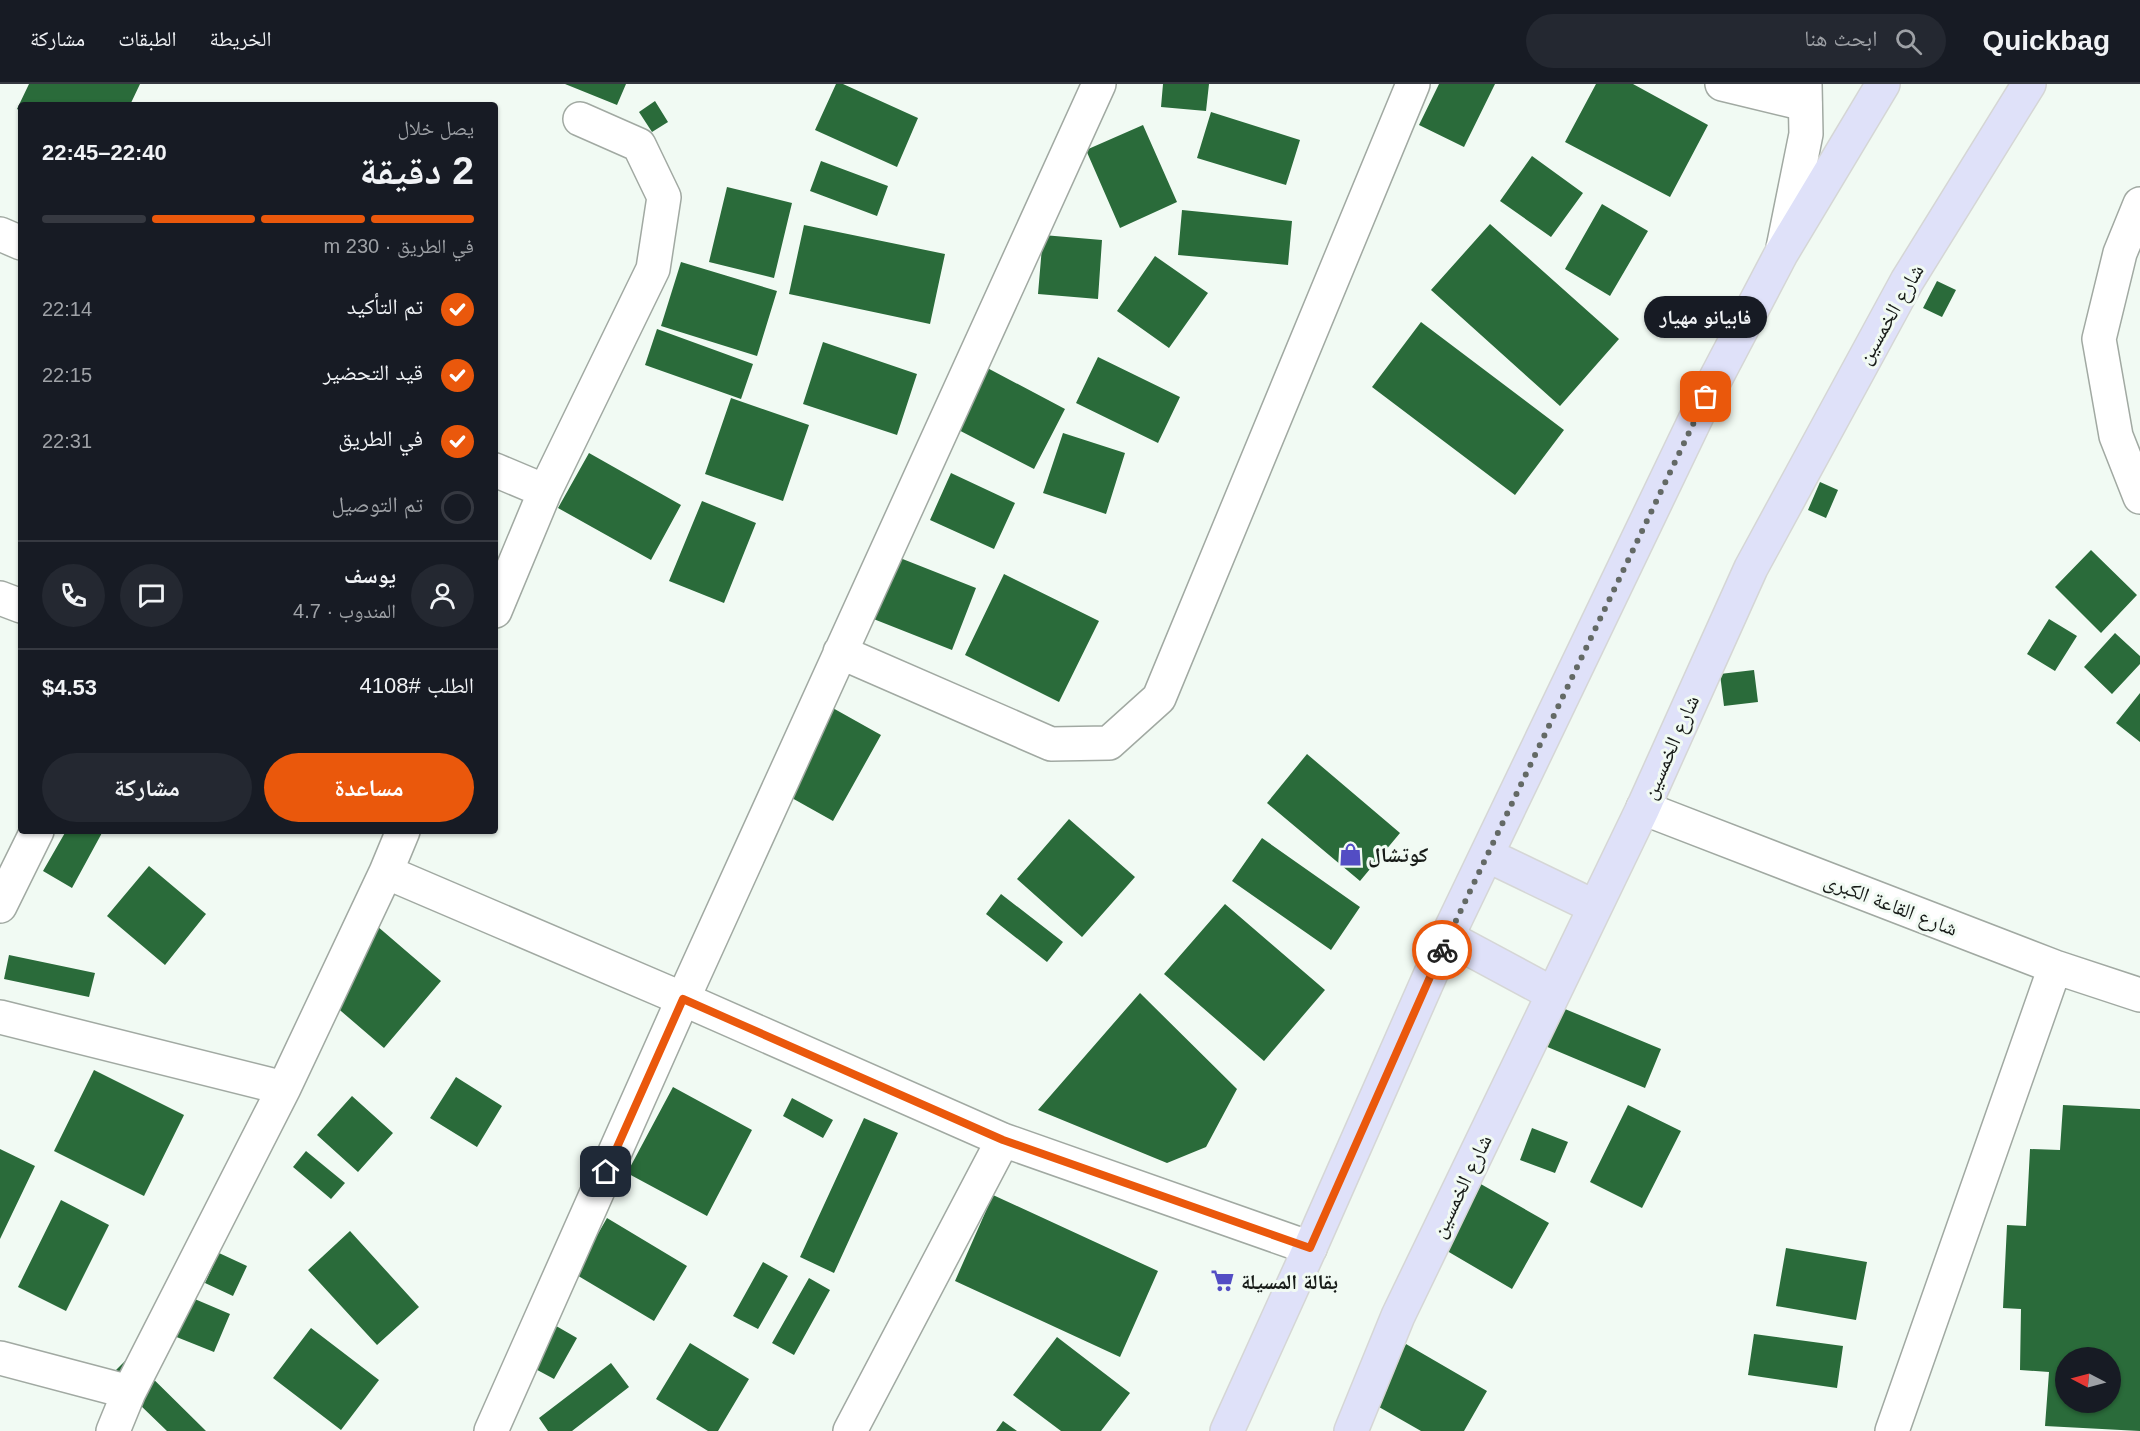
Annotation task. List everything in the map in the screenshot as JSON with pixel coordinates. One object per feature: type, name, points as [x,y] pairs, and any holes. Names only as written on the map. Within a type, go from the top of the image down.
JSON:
[{"type":"main road","points":[[1227,1431],[1447,937],[1706,397],[1781,254],[1883,84]]},
{"type":"main road","name":"شارع الخمسين","points":[[1351,1431],[1398,1316],[1643,808],[1751,568],[1907,281],[2029,84]]},
{"type":"main road","points":[[1487,855],[1595,907]]},
{"type":"main road","points":[[1447,937],[1553,994]]},
{"type":"street","points":[[491,1431],[683,999],[1099,84]]},
{"type":"street","points":[[840,652],[1051,744],[1109,742],[1160,698],[1413,84]]},
{"type":"street","points":[[1722,84],[1805,94],[1806,134],[1781,254]]},
{"type":"street","points":[[498,604],[545,491],[653,269],[664,197],[639,145],[580,119]]},
{"type":"street","points":[[2140,204],[2120,253],[2099,339],[2116,436],[2140,497]]},
{"type":"street","points":[[0,234],[18,242]]},
{"type":"street","points":[[498,471],[545,491]]},
{"type":"street","points":[[0,598],[18,605]]},
{"type":"street","name":"شارع القاعة الكبرى","points":[[1643,808],[2055,967],[2140,995]]},
{"type":"street","points":[[0,906],[36,834]]},
{"type":"street","points":[[113,1431],[129,1392],[284,1088],[402,834]]},
{"type":"street","points":[[386,872],[683,999],[1003,1140],[1310,1248]]},
{"type":"street","points":[[1892,1431],[2055,967]]},
{"type":"street","points":[[0,1017],[284,1088]]},
{"type":"street","points":[[850,1431],[1003,1140]]},
{"type":"street","points":[[0,1358],[129,1392]]},
{"type":"building","points":[[29,84],[140,84],[131,102],[20,102]]},
{"type":"building","points":[[565,84],[626,84],[617,105]]},
{"type":"building","points":[[836,84],[843,84],[918,118],[897,167],[815,130]]},
{"type":"building","points":[[1163,84],[1209,84],[1206,111],[1161,107]]},
{"type":"building","points":[[1439,84],[1495,84],[1464,147],[1419,125]]},
{"type":"building","points":[[1596,84],[1633,84],[1708,125],[1670,197],[1565,142]]},
{"type":"building","points":[[655,101],[668,122],[652,132],[639,112]]},
{"type":"building","points":[[1211,112],[1300,140],[1286,185],[1197,158]]},
{"type":"building","points":[[1143,125],[1177,202],[1120,228],[1086,150]]},
{"type":"building","points":[[1532,156],[1583,193],[1551,237],[1500,201]]},
{"type":"building","points":[[821,161],[888,186],[877,216],[810,191]]},
{"type":"building","points":[[727,187],[792,203],[774,278],[709,262]]},
{"type":"building","points":[[1602,204],[1648,231],[1610,296],[1565,269]]},
{"type":"building","points":[[1182,210],[1292,221],[1288,265],[1178,255]]},
{"type":"building","points":[[1490,224],[1619,339],[1560,406],[1431,290]]},
{"type":"building","points":[[804,225],[945,254],[930,324],[789,294]]},
{"type":"building","points":[[1043,235],[1102,240],[1098,299],[1038,294]]},
{"type":"building","points":[[1155,256],[1208,293],[1169,348],[1117,311]]},
{"type":"building","points":[[681,262],[777,291],[757,356],[661,326]]},
{"type":"building","points":[[1937,281],[1956,290],[1942,317],[1923,308]]},
{"type":"building","points":[[1421,322],[1564,430],[1515,495],[1372,387]]},
{"type":"building","points":[[657,329],[753,364],[741,399],[645,365]]},
{"type":"building","points":[[823,342],[917,374],[897,435],[803,404]]},
{"type":"building","points":[[1098,357],[1180,397],[1158,443],[1076,403]]},
{"type":"building","points":[[978,363],[1065,409],[1034,469],[947,424]]},
{"type":"building","points":[[731,398],[809,425],[783,501],[705,474]]},
{"type":"building","points":[[1063,433],[1125,453],[1106,514],[1043,493]]},
{"type":"building","points":[[589,453],[681,505],[651,560],[558,508]]},
{"type":"building","points":[[951,473],[1015,503],[994,549],[930,520]]},
{"type":"building","points":[[1820,482],[1838,490],[1826,518],[1808,510]]},
{"type":"building","points":[[702,501],[756,523],[724,603],[669,581]]},
{"type":"building","points":[[2091,550],[2137,595],[2101,633],[2055,587]]},
{"type":"building","points":[[895,556],[976,588],[952,650],[871,618]]},
{"type":"building","points":[[1004,574],[1099,621],[1059,702],[965,655]]},
{"type":"building","points":[[2049,619],[2077,636],[2055,671],[2027,654]]},
{"type":"building","points":[[2115,633],[2140,656],[2140,664],[2112,694],[2084,667]]},
{"type":"building","points":[[1754,670],[1758,702],[1724,706],[1720,674]]},
{"type":"building","points":[[2140,693],[2140,742],[2116,723]]},
{"type":"building","points":[[831,707],[881,735],[833,821],[783,793]]},
{"type":"building","points":[[1307,754],[1400,833],[1360,881],[1267,803]]},
{"type":"building","points":[[1069,819],[1135,877],[1082,937],[1017,879]]},
{"type":"building","points":[[64,834],[101,834],[72,888],[43,871]]},
{"type":"building","points":[[1262,838],[1360,907],[1331,950],[1232,881]]},
{"type":"building","points":[[149,866],[206,914],[165,965],[107,916]]},
{"type":"building","points":[[1001,894],[1063,942],[1047,962],[986,914]]},
{"type":"building","points":[[1225,904],[1325,990],[1264,1061],[1164,974]]},
{"type":"building","points":[[377,926],[441,981],[384,1048],[320,993]]},
{"type":"building","points":[[9,955],[95,973],[89,997],[4,979]]},
{"type":"building","points":[[1140,993],[1237,1089],[1206,1147],[1167,1163],[1038,1110]]},
{"type":"building","points":[[1553,1004],[1661,1049],[1645,1088],[1538,1043]]},
{"type":"building","points":[[94,1070],[184,1115],[144,1196],[54,1151]]},
{"type":"building","points":[[456,1077],[502,1106],[477,1147],[430,1118]]},
{"type":"building","points":[[673,1087],[752,1130],[707,1216],[627,1173]]},
{"type":"building","points":[[352,1096],[393,1133],[358,1172],[317,1135]]},
{"type":"building","points":[[792,1098],[833,1120],[823,1138],[783,1116]]},
{"type":"building","points":[[1628,1105],[1681,1131],[1642,1208],[1590,1182]]},
{"type":"building","points":[[2063,1105],[2140,1109],[2140,1431],[2045,1426],[2049,1372],[2020,1370],[2021,1309],[2003,1308],[2007,1225],[2026,1226],[2030,1149],[2060,1150]]},
{"type":"building","points":[[864,1118],[898,1133],[834,1273],[800,1257]]},
{"type":"building","points":[[1532,1128],[1568,1142],[1555,1173],[1520,1160]]},
{"type":"building","points":[[0,1149],[35,1166],[0,1239]]},
{"type":"building","points":[[306,1151],[345,1183],[331,1199],[293,1167]]},
{"type":"building","points":[[1479,1183],[1549,1223],[1512,1289],[1442,1248]]},
{"type":"building","points":[[993,1195],[1158,1271],[1120,1357],[955,1281]]},
{"type":"building","points":[[61,1200],[109,1225],[66,1311],[18,1287]]},
{"type":"building","points":[[607,1218],[687,1266],[654,1321],[575,1274]]},
{"type":"building","points":[[350,1231],[419,1307],[377,1345],[308,1270]]},
{"type":"building","points":[[1786,1248],[1867,1262],[1856,1320],[1776,1306]]},
{"type":"building","points":[[219,1253],[247,1266],[233,1296],[205,1283]]},
{"type":"building","points":[[763,1262],[788,1276],[758,1329],[733,1316]]},
{"type":"building","points":[[809,1278],[830,1290],[794,1355],[772,1343]]},
{"type":"building","points":[[190,1297],[230,1314],[214,1352],[174,1336]]},
{"type":"building","points":[[551,1323],[577,1338],[554,1379],[528,1365]]},
{"type":"building","points":[[311,1328],[379,1380],[341,1430],[273,1378]]},
{"type":"building","points":[[1754,1334],[1843,1346],[1837,1388],[1748,1375]]},
{"type":"building","points":[[1057,1337],[1130,1393],[1101,1431],[1061,1431],[1013,1395]]},
{"type":"building","points":[[690,1343],[749,1379],[718,1431],[708,1431],[656,1399]]},
{"type":"building","points":[[1406,1344],[1487,1391],[1464,1431],[1421,1431],[1372,1403]]},
{"type":"building","points":[[130,1356],[206,1431],[167,1431],[110,1376]]},
{"type":"building","points":[[611,1363],[629,1387],[572,1431],[548,1431],[539,1418]]},
{"type":"building","points":[[1003,1421],[1017,1431],[996,1431]]},
{"type":"way so far","points":[[1442,950],[1706,397]]},
{"type":"place","name":"فابيانو مهيار","points":[[1706,397]]},
{"type":"place","name":"كوتشال","points":[[1350,854]]},
{"type":"place","name":"بقالة المسيلة","points":[[1223,1281]]},
{"type":"route","points":[[606,1172],[683,999],[1003,1140],[1310,1248],[1442,950]]}]
